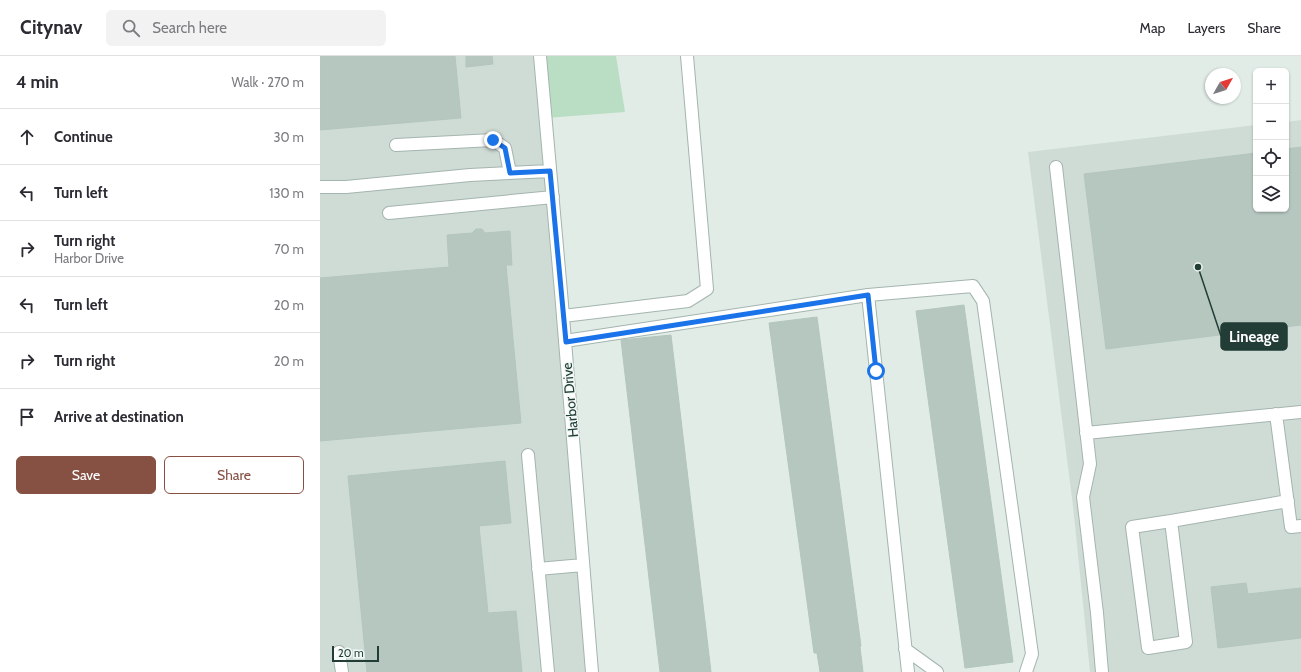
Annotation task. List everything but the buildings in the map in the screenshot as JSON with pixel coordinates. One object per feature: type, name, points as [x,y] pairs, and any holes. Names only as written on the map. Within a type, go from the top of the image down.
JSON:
[{"type":"street","name":"Harbor Drive","points":[[540,56],[566,342],[592,672]]},
{"type":"street","points":[[563,316],[688,301],[707,288],[687,56]]},
{"type":"street","points":[[396,145],[493,140],[505,148],[510,173]]},
{"type":"street","points":[[1056,167],[1090,464],[1083,497],[1097,613],[1102,672]]},
{"type":"street","points":[[320,188],[346,187],[470,175],[550,171]]},
{"type":"street","points":[[390,213],[553,197]]},
{"type":"street","points":[[566,342],[868,295],[973,286],[983,301],[1032,654],[1026,672]]},
{"type":"street","points":[[868,295],[908,672]]},
{"type":"street","points":[[1086,433],[1301,412]]},
{"type":"street","points":[[1276,414],[1291,527],[1301,526]]},
{"type":"street","points":[[528,455],[548,672]]},
{"type":"street","points":[[1171,521],[1186,642],[1148,648],[1132,527],[1288,501]]},
{"type":"street","points":[[538,569],[584,565]]},
{"type":"street","points":[[905,649],[938,672]]},
{"type":"street","points":[[339,652],[342,672]]},
{"type":"shaded area","points":[[320,56],[542,56],[546,118],[598,672],[320,672]]},
{"type":"shaded area","points":[[1301,120],[1301,672],[1090,672],[1073,506],[1028,152],[1253,125],[1253,212],[1289,212],[1289,122]]},
{"type":"green space","points":[[542,56],[616,56],[625,112],[546,118]]},
{"type":"place","name":"Lineage","points":[[1198,267]]},
{"type":"route","points":[[493,140],[505,148],[510,173],[550,171],[566,342],[868,295],[876,371]]}]
